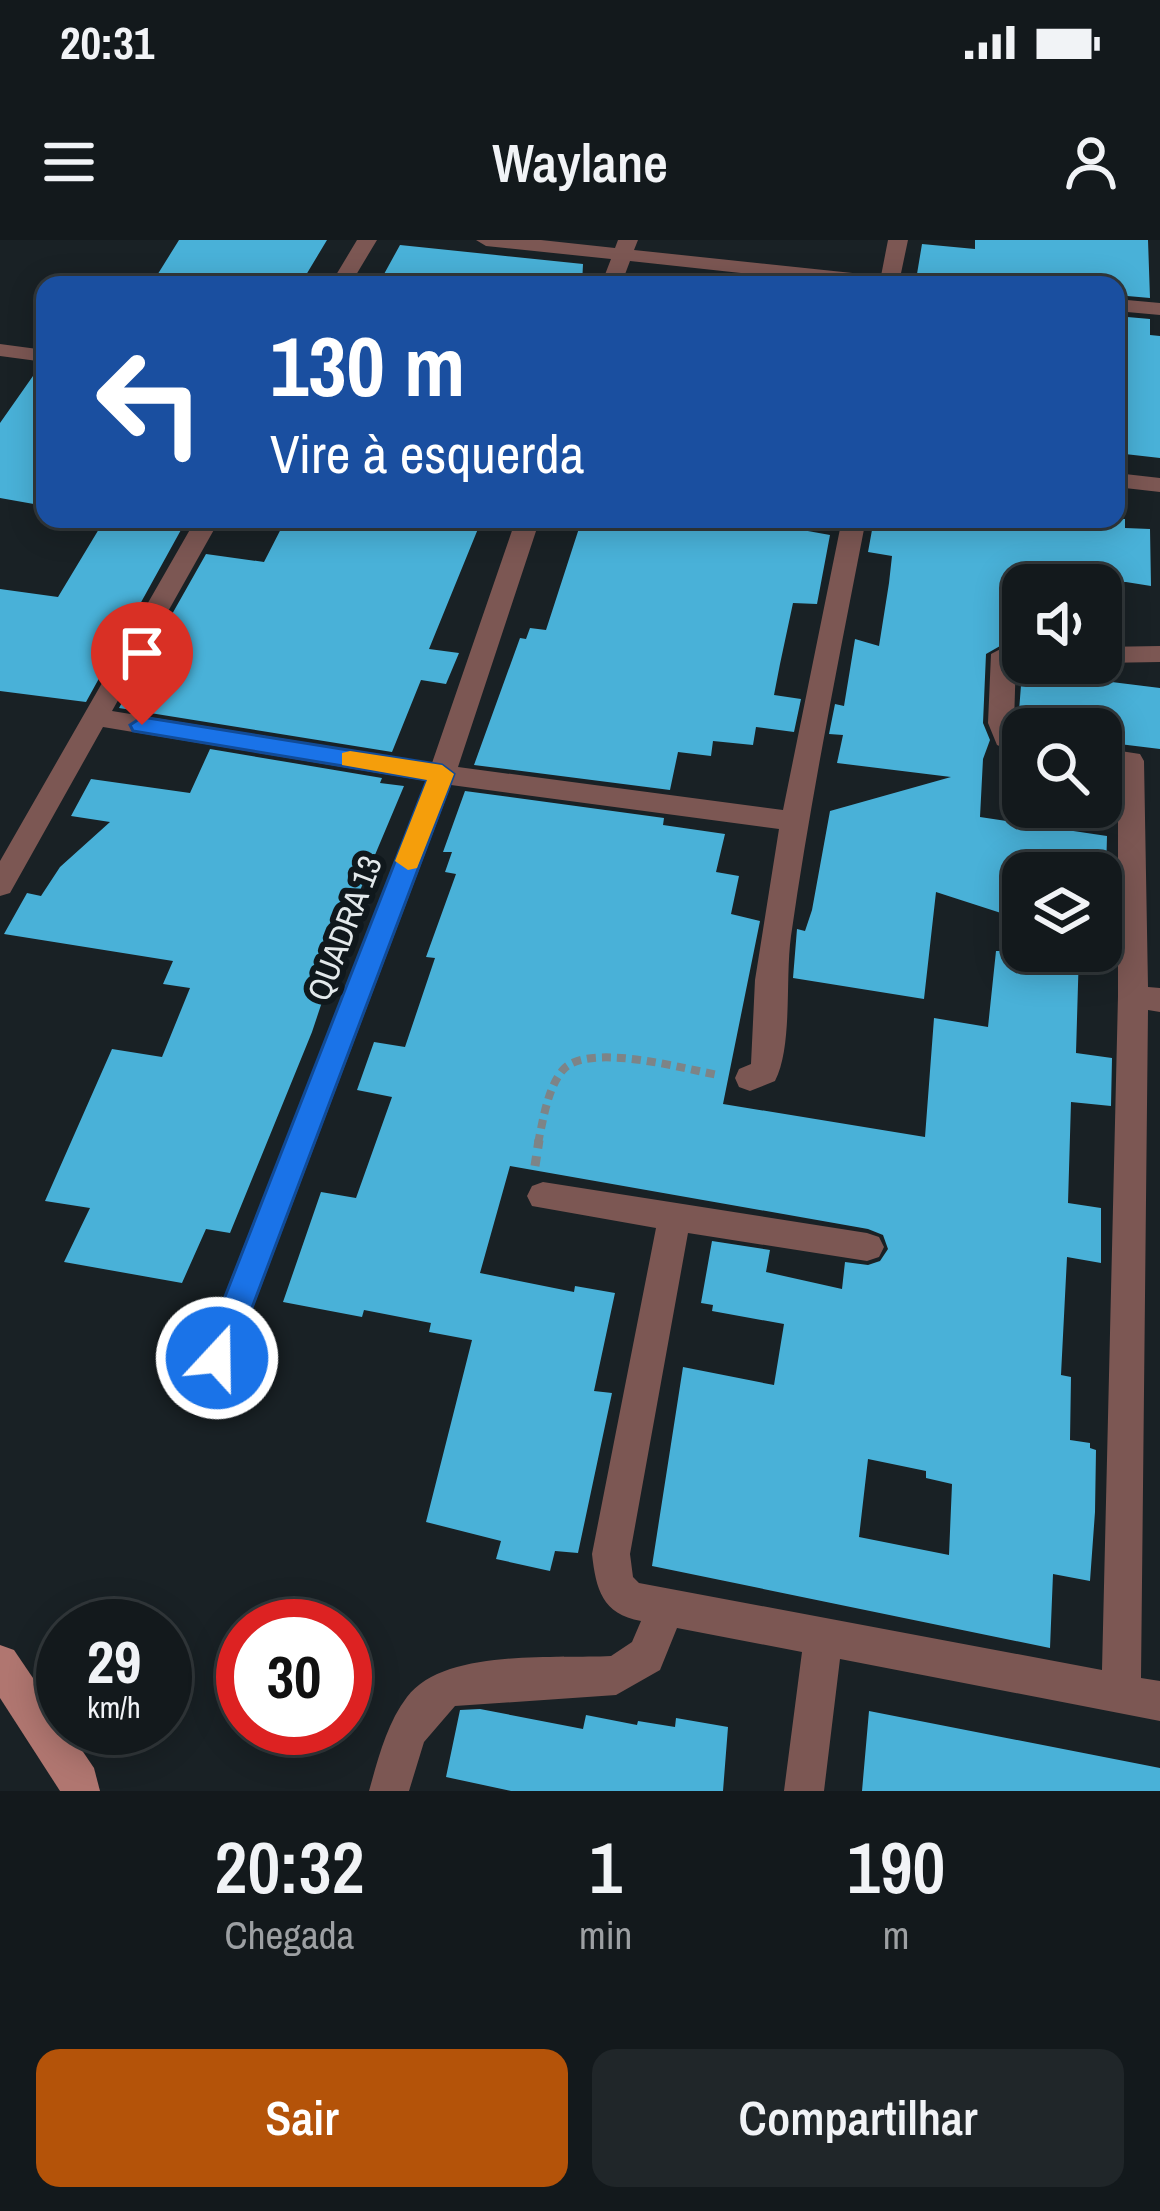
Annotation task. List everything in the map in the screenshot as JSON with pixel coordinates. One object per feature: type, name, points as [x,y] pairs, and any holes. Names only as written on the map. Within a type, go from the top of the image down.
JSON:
[{"type":"main road","points":[[0,1664],[85,1788]]},
{"type":"street","points":[[345,276],[367,240]]},
{"type":"street","points":[[486,240],[625,247],[839,276]]},
{"type":"street","points":[[898,240],[898,276]]},
{"type":"street","points":[[614,276],[625,247]]},
{"type":"street","points":[[1125,306],[1160,309]]},
{"type":"street","points":[[0,373],[7,351]]},
{"type":"street","points":[[1125,481],[1160,485]]},
{"type":"street","points":[[0,886],[203,528]]},
{"type":"street","name":"QUADRA 13","points":[[217,1358],[442,774],[524,528]]},
{"type":"street","points":[[750,1078],[764,1072],[770,1050],[770,980],[794,821],[852,528]]},
{"type":"street","points":[[1122,655],[1160,654]]},
{"type":"street","points":[[1002,726],[1003,684]]},
{"type":"street","points":[[99,718],[442,774],[794,821]]},
{"type":"street","points":[[1121,1694],[1147,998],[1146,763]]},
{"type":"street","points":[[543,1196],[867,1246]]},
{"type":"street","points":[[674,1219],[610,1554],[615,1586],[629,1600],[1160,1701]]},
{"type":"street","points":[[389,1791],[412,1720],[428,1699],[457,1684],[616,1675],[646,1656],[666,1607]]},
{"type":"street","points":[[804,1791],[823,1637]]},
{"type":"path","points":[[543,1196],[534,1181],[536,1154],[564,1068],[582,1060],[644,1061],[750,1078]]},
{"type":"building","points":[[179,240],[327,240],[305,276],[157,276]]},
{"type":"building","points":[[975,240],[1148,240],[1150,298],[1125,296],[1125,276],[917,274],[922,244],[975,249]]},
{"type":"building","points":[[400,245],[583,264],[582,276],[383,276]]},
{"type":"building","points":[[1125,317],[1150,319],[1150,335],[1160,336],[1160,458],[1125,454]]},
{"type":"building","points":[[36,372],[36,504],[0,498],[0,423]]},
{"type":"building","points":[[100,528],[182,528],[86,702],[0,691],[0,589],[58,597]]},
{"type":"building","points":[[281,528],[478,528],[429,649],[459,653],[446,684],[421,680],[392,752],[119,708],[206,554],[264,562]]},
{"type":"building","points":[[579,528],[792,528],[830,535],[817,604],[793,603],[774,695],[801,699],[794,732],[756,727],[753,745],[713,741],[711,756],[678,752],[670,790],[474,765],[520,638],[526,639],[530,628],[546,630]]},
{"type":"building","points":[[872,528],[1150,529],[1151,586],[1122,582],[1122,564],[1002,564],[1002,645],[986,654],[983,723],[990,740],[983,759],[980,817],[1002,820],[1002,828],[1054,828],[1107,836],[1107,852],[1002,852],[1002,913],[936,892],[924,999],[793,978],[797,929],[805,931],[812,910],[830,811],[951,777],[837,763],[843,735],[829,734],[835,704],[844,706],[855,639],[879,646],[892,556],[868,552]]},
{"type":"building","points":[[1122,683],[1160,688],[1160,749],[1122,744],[1122,708],[1019,708],[1021,684]]},
{"type":"building","points":[[210,749],[382,778],[380,783],[404,786],[230,1233],[206,1229],[182,1283],[64,1262],[90,1208],[45,1201],[112,1049],[162,1057],[190,988],[163,984],[173,961],[4,934],[27,893],[41,896],[60,867],[110,822],[71,816],[91,779],[190,793]]},
{"type":"building","points":[[465,791],[664,818],[663,825],[725,834],[716,872],[739,876],[731,914],[760,921],[723,1104],[925,1137],[934,1018],[988,1027],[996,951],[1002,951],[1002,972],[1078,972],[1076,1053],[1112,1058],[1111,1106],[1071,1102],[1068,1203],[1101,1208],[1101,1263],[1067,1257],[1061,1375],[1071,1377],[1070,1440],[1090,1443],[1096,1450],[1095,1512],[1090,1581],[1053,1574],[1050,1648],[652,1566],[683,1367],[774,1385],[784,1324],[712,1311],[713,1305],[701,1303],[712,1241],[770,1250],[766,1272],[842,1289],[845,1262],[868,1265],[880,1261],[888,1249],[883,1235],[868,1229],[510,1166],[480,1273],[574,1292],[575,1286],[615,1293],[594,1391],[612,1393],[578,1553],[555,1551],[550,1571],[496,1559],[501,1541],[426,1522],[472,1340],[429,1332],[431,1323],[364,1310],[362,1317],[283,1302],[321,1192],[356,1198],[392,1097],[357,1090],[374,1042],[405,1047],[435,958],[426,957],[456,874],[445,872],[452,852],[443,852]],"holes":[[[868,1459],[926,1471],[926,1478],[952,1484],[949,1555],[859,1537]]]},
{"type":"building","points":[[480,1709],[583,1729],[586,1715],[637,1725],[638,1721],[675,1727],[676,1718],[728,1727],[723,1791],[511,1791],[446,1777],[460,1710]]},
{"type":"building","points":[[869,1711],[1160,1768],[1160,1791],[862,1791]]},
{"type":"slow traffic","points":[[350,759],[442,774],[408,861]]},
{"type":"route","points":[[142,725],[442,774],[217,1358]]}]
